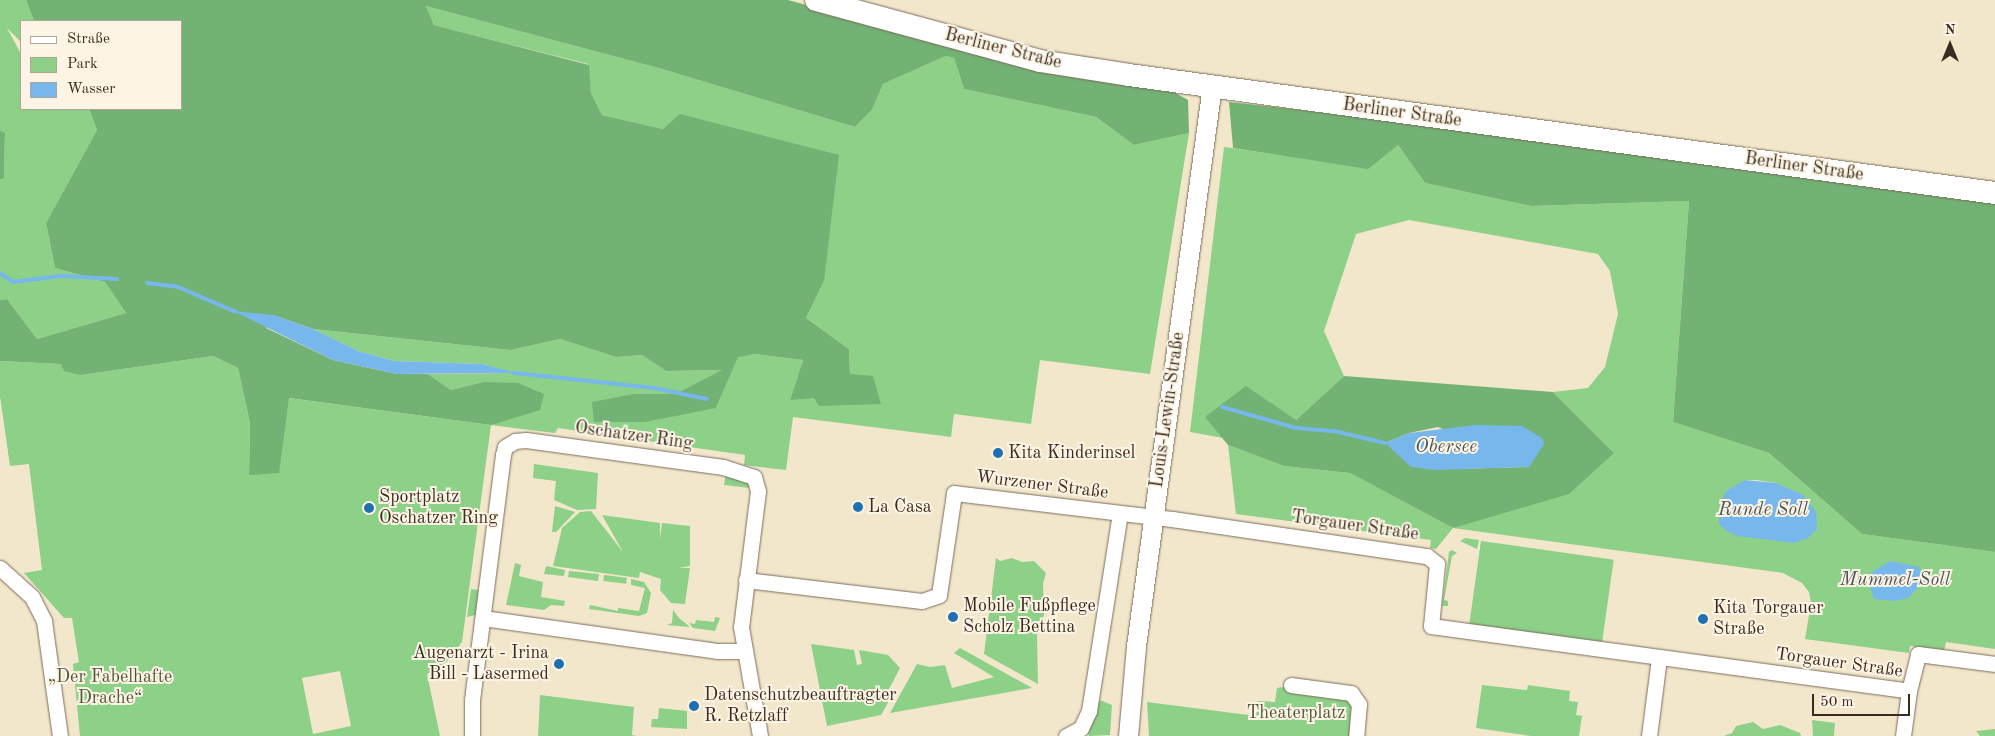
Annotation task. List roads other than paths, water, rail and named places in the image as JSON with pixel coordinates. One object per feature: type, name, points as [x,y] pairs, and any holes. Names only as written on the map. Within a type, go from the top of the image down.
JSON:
[{"type":"main road","name":"Berliner Straße","points":[[816,0],[1040,61],[1995,193]]},
{"type":"street","name":"Louis-Lewin-Straße","points":[[1128,736],[1153,518],[1212,85]]},
{"type":"street","name":"Oschatzer Ring","points":[[472,736],[472,700],[503,455],[506,446],[515,441],[603,450],[746,472],[754,477],[758,491],[742,611],[744,651],[760,736]]},
{"type":"street","name":"Wurzener Straße","points":[[746,580],[922,602],[939,595],[954,493],[1153,518]]},
{"type":"street","points":[[1066,736],[1083,725],[1089,711],[1120,514]]},
{"type":"street","name":"Torgauer Straße","points":[[1153,518],[1427,556],[1437,564],[1432,626],[1909,691],[1903,736]]},
{"type":"street","points":[[0,568],[32,597],[44,621],[60,736]]},
{"type":"street","points":[[482,618],[716,651],[744,651]]},
{"type":"street","points":[[1909,691],[1918,654],[1995,664]]},
{"type":"street","points":[[1649,736],[1659,658]]},
{"type":"street","points":[[1291,684],[1351,693],[1359,704],[1356,736]]},
{"type":"water","points":[[233,311],[273,315],[313,329],[358,351],[394,361],[481,364],[518,373],[397,374],[333,360]]},
{"type":"water","name":"Obersee","points":[[1476,425],[1522,426],[1542,438],[1544,444],[1529,467],[1435,470],[1411,467],[1385,443],[1409,433]]},
{"type":"water","name":"Runde Soll","points":[[1745,480],[1776,483],[1803,495],[1816,512],[1817,529],[1808,538],[1794,543],[1737,536],[1727,531],[1719,524],[1721,501],[1727,490]]},
{"type":"water","name":"Mummel-Soll","points":[[1890,561],[1919,567],[1922,583],[1908,598],[1895,601],[1874,599],[1868,581],[1872,572]]},
{"type":"waterway","points":[[0,273],[13,282],[61,276],[117,279]]},
{"type":"waterway","points":[[147,283],[178,287],[236,312]]},
{"type":"waterway","points":[[514,373],[654,388],[707,399]]},
{"type":"waterway","points":[[1222,407],[1296,428],[1334,431],[1385,443]]},
{"type":"place","name":"Kita Kinderinsel","points":[[998,453]]},
{"type":"place","name":"La Casa","points":[[858,507]]},
{"type":"place","name":"Sportplatz Oschatzer Ring","points":[[369,508]]},
{"type":"place","name":"Mobile Fußpflege Scholz Bettina","points":[[953,617]]},
{"type":"place","name":"Kita Torgauer Straße","points":[[1703,619]]},
{"type":"place","name":"Augenarzt - Irina Bill - Lasermed","points":[[559,664]]},
{"type":"place","name":"Datenschutzbeauftragter R. Retzlaff","points":[[694,706]]},
{"type":"park label","name":"„Der Fabelhafte Drache“","points":[[110,688]]},
{"type":"park label","name":"Theaterplatz","points":[[1296,713]]}]
